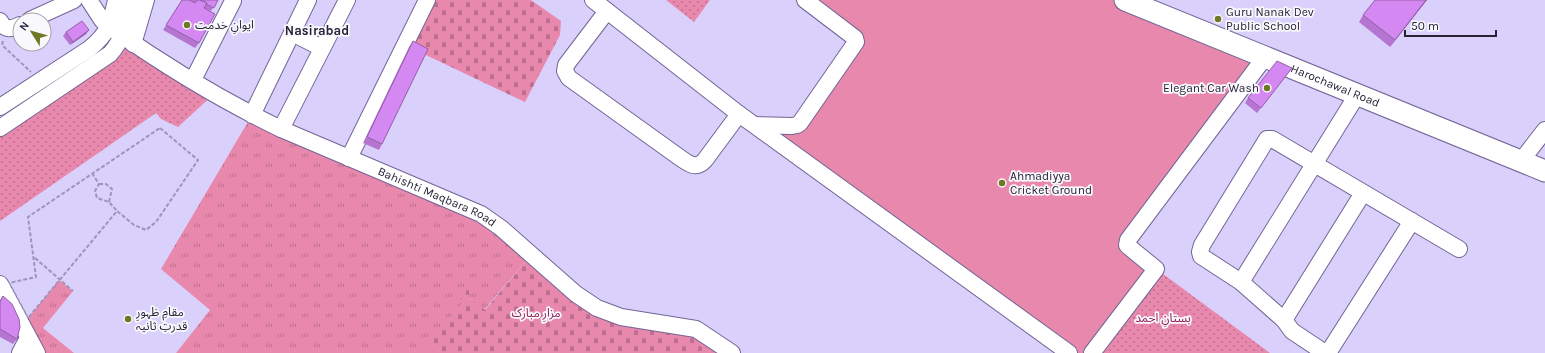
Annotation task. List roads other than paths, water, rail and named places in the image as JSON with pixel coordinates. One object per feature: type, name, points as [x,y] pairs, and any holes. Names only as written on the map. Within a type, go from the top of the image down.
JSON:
[{"type":"main road","name":"Harochawal Road","points":[[1125,0],[1545,171]]},
{"type":"street","points":[[48,12],[74,0]]},
{"type":"street","points":[[89,0],[117,32]]},
{"type":"street","points":[[0,128],[103,59],[114,49],[117,32],[116,0]]},
{"type":"street","points":[[117,32],[131,0]]},
{"type":"street","points":[[0,107],[99,41],[117,32],[146,0]]},
{"type":"street","points":[[252,115],[308,0]]},
{"type":"street","points":[[281,129],[347,0]]},
{"type":"street","points":[[349,158],[426,0]]},
{"type":"street","points":[[592,0],[607,10],[739,114],[1070,353]]},
{"type":"street","points":[[755,125],[792,126],[800,123],[856,42],[855,38],[805,0]]},
{"type":"street","points":[[193,80],[233,1]]},
{"type":"street","points":[[607,10],[566,65],[565,71],[570,78],[679,157],[696,166],[701,165],[706,160],[739,114]]},
{"type":"street","name":"Bahishti Maqbara Road","points":[[117,32],[252,115],[281,129],[481,214],[501,228],[576,294],[598,308],[621,317],[696,329],[732,353]]},
{"type":"street","points":[[292,33],[322,48]]},
{"type":"street","points":[[1092,353],[1156,269],[1127,245],[1128,240],[1265,57]]},
{"type":"street","points":[[1241,282],[1357,94]]},
{"type":"street","points":[[1521,161],[1545,130]]},
{"type":"street","points":[[1412,221],[1330,352],[1326,353],[1292,331],[1284,320],[1241,282],[1201,256],[1200,249],[1267,139],[1272,139],[1363,193],[1412,221],[1459,249]]},
{"type":"street","points":[[1284,320],[1363,193]]},
{"type":"street","points":[[0,284],[37,353]]},
{"type":"street","points":[[20,353],[28,338]]},
{"type":"waterway","points":[[99,50],[108,44]]},
{"type":"waterway","points":[[50,85],[69,71]]},
{"type":"place","name":"Guru Nanak Dev Public School","points":[[1218,19]]},
{"type":"place","name":"ایوانِ خدمت","points":[[187,25]]},
{"type":"place","name":"Elegant Car Wash","points":[[1267,88]]},
{"type":"place","name":"Ahmadiyya Cricket Ground","points":[[1002,183]]},
{"type":"place","name":"مقامِ ظہورِ قدرتِ ثانیہ","points":[[128,319]]},
{"type":"district","name":"Nasirabad","points":[[317,30]]},
{"type":"park label","name":"مزارِ مبارک","points":[[536,313]]},
{"type":"park label","name":"بستانِ احمد","points":[[1163,318]]}]
